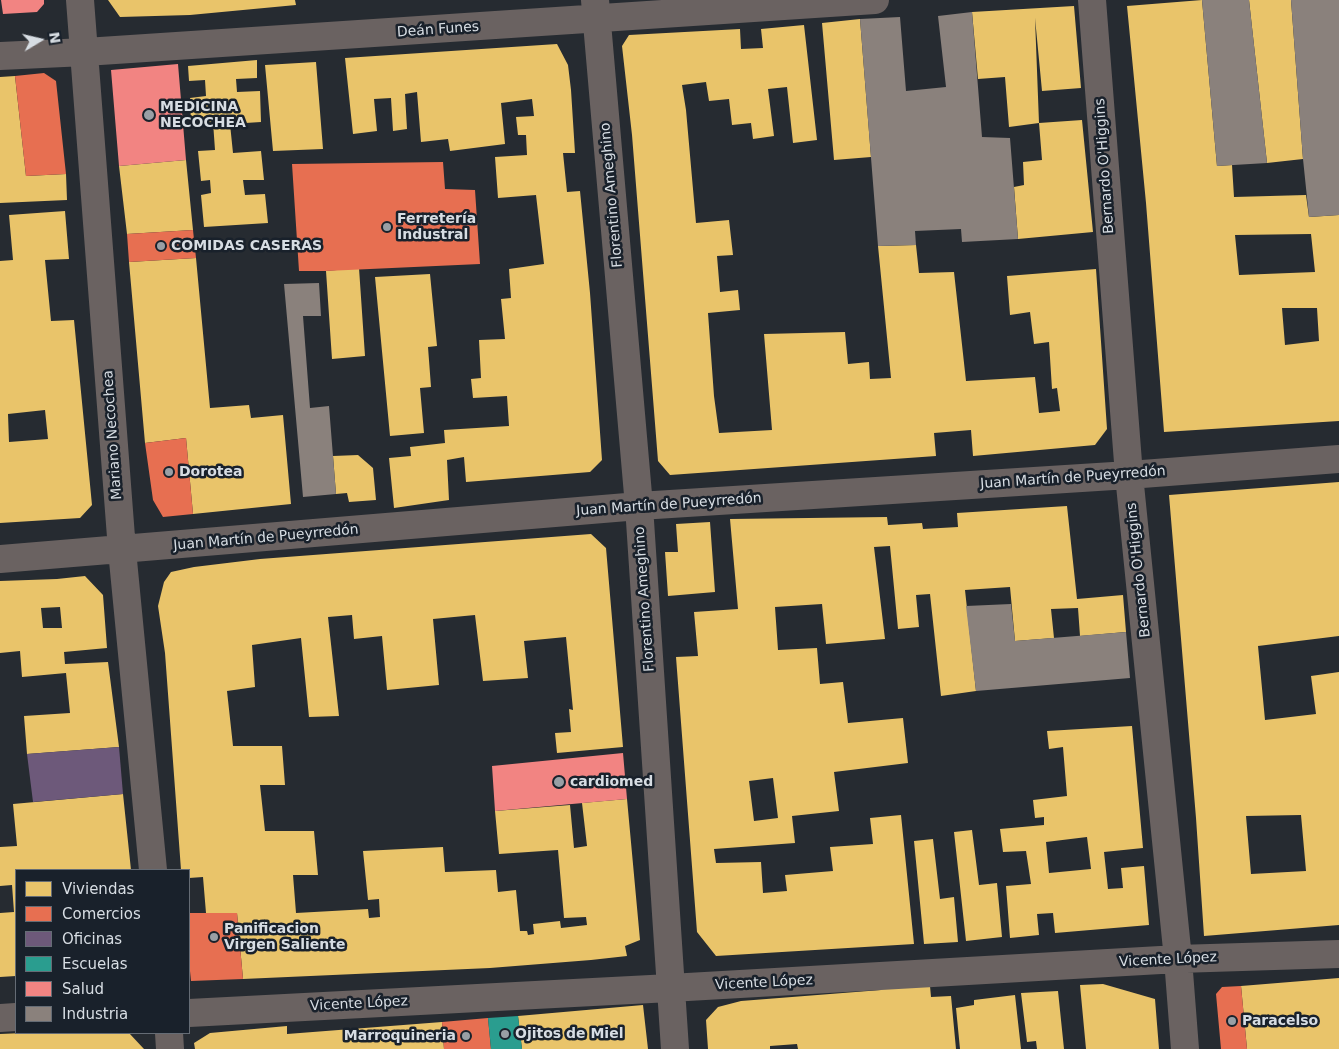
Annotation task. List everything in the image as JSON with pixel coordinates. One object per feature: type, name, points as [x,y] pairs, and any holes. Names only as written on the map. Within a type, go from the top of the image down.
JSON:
[{"type":"street","name":"Mariano Necochea","points":[[80,0],[122,550],[153,869]]},
{"type":"street","name":"Bernardo O'Higgins","points":[[1092,0],[1129,475],[1178,959],[1185,1049]]},
{"type":"street","name":"Deán Funes","points":[[0,56],[85,52],[596,10],[858,1]]},
{"type":"street","name":"Florentino Ameghino","points":[[596,10],[639,506],[675,1049]]},
{"type":"street","name":"Juan Martín de Pueyrredón","points":[[0,559],[639,506],[1129,475],[1339,459]]},
{"type":"street","name":"Vicente López","points":[[190,1013],[1178,959],[1339,954]]},
{"type":"street","points":[[0,1018],[15,1017]]},
{"type":"street","points":[[169,1034],[170,1049]]},
{"type":"building: Viviendas","points":[[108,0],[295,0],[296,5],[190,15],[120,17]]},
{"type":"building: Viviendas","points":[[1202,0],[1217,166],[1232,165],[1234,197],[1306,195],[1309,217],[1339,215],[1339,421],[1164,432],[1146,203],[1127,6]],"holes":[[[1311,234],[1315,272],[1239,275],[1235,235]],[[1282,308],[1317,308],[1319,341],[1285,345]]]},
{"type":"building: Viviendas","points":[[1249,0],[1291,0],[1303,159],[1267,163]]},
{"type":"building: Viviendas","points":[[1074,6],[1081,88],[1042,91],[1035,18],[1039,123],[1009,127],[1005,77],[978,79],[972,12]]},
{"type":"building: Viviendas","points":[[860,19],[871,157],[834,160],[822,23]]},
{"type":"building: Viviendas","points":[[804,25],[817,140],[793,143],[787,87],[768,89],[774,136],[753,139],[751,123],[732,125],[729,99],[709,101],[706,82],[682,85],[696,223],[729,220],[733,255],[717,256],[720,292],[738,290],[740,310],[708,313],[714,396],[719,433],[772,430],[764,334],[845,332],[848,364],[869,362],[870,379],[891,378],[878,246],[916,245],[919,273],[954,272],[966,381],[1035,377],[1039,413],[1060,411],[1057,388],[1052,389],[1049,342],[1034,344],[1030,312],[1010,315],[1007,276],[1096,269],[1107,429],[1095,445],[973,456],[971,430],[934,433],[936,456],[670,475],[658,461],[632,135],[622,46],[629,35],[740,29],[741,49],[763,48],[761,29]]},
{"type":"building: Viviendas","points":[[557,44],[568,65],[571,90],[575,153],[563,153],[567,192],[580,191],[590,293],[602,460],[590,472],[466,482],[464,457],[447,460],[449,500],[394,508],[389,458],[411,456],[410,447],[445,443],[444,430],[509,426],[507,396],[473,398],[471,379],[481,378],[479,340],[505,339],[501,299],[511,298],[509,269],[544,264],[536,195],[498,198],[495,157],[527,155],[526,135],[518,135],[516,117],[534,116],[532,99],[501,103],[505,144],[450,151],[448,139],[421,142],[417,92],[405,94],[407,129],[393,131],[391,98],[374,99],[377,131],[353,134],[345,58]]},
{"type":"building: Viviendas","points":[[257,60],[257,78],[236,79],[237,92],[260,91],[261,122],[230,124],[233,153],[261,151],[264,180],[243,180],[245,195],[265,194],[268,223],[204,227],[201,195],[211,193],[210,180],[201,181],[198,151],[215,150],[213,122],[191,123],[190,98],[206,96],[205,80],[189,81],[188,66]]},
{"type":"building: Viviendas","points":[[316,62],[323,149],[273,151],[265,65]]},
{"type":"building: Viviendas","points":[[15,76],[26,176],[66,174],[67,200],[0,203],[0,77]]},
{"type":"building: Viviendas","points":[[1082,120],[1093,232],[1018,239],[1014,187],[1024,185],[1023,162],[1042,160],[1039,123]]},
{"type":"building: Viviendas","points":[[186,160],[193,230],[127,234],[119,166]]},
{"type":"building: Viviendas","points":[[65,211],[69,259],[45,260],[51,321],[74,320],[92,505],[80,518],[0,523],[0,261],[13,260],[9,215]],"holes":[[[45,410],[48,439],[9,442],[8,414]]]},
{"type":"building: Viviendas","points":[[196,258],[210,408],[249,405],[251,418],[283,415],[291,504],[193,514],[186,438],[145,443],[129,262]]},
{"type":"building: Viviendas","points":[[359,268],[365,356],[332,359],[326,271]]},
{"type":"building: Viviendas","points":[[430,274],[437,346],[428,347],[431,387],[420,388],[424,433],[390,436],[375,277]]},
{"type":"building: Viviendas","points":[[358,455],[373,468],[376,500],[349,502],[347,493],[336,494],[333,456]]},
{"type":"building: Viviendas","points":[[1339,482],[1339,636],[1258,646],[1265,720],[1316,714],[1311,676],[1339,672],[1339,925],[1204,936],[1169,495]],"holes":[[[1301,815],[1306,871],[1251,874],[1246,816]]]},
{"type":"building: Viviendas","points":[[1067,506],[1077,599],[1123,595],[1126,632],[1080,636],[1078,608],[1051,609],[1054,638],[1015,641],[1010,587],[965,590],[976,691],[941,696],[930,594],[916,595],[919,627],[898,629],[890,546],[874,547],[885,639],[826,644],[822,604],[775,607],[778,650],[817,648],[820,684],[843,682],[848,723],[903,718],[908,763],[834,772],[839,811],[792,816],[795,843],[714,849],[716,863],[761,862],[763,893],[787,891],[785,875],[833,871],[830,847],[873,844],[870,818],[901,815],[914,944],[716,956],[697,932],[676,657],[698,656],[694,612],[738,609],[730,519],[887,517],[888,525],[922,523],[923,529],[958,527],[957,513]],"holes":[[[773,778],[778,818],[754,821],[749,781]]]},
{"type":"building: Viviendas","points":[[710,522],[715,592],[668,596],[665,552],[678,552],[676,524]]},
{"type":"building: Viviendas","points":[[591,534],[606,548],[623,747],[557,753],[555,733],[571,732],[569,709],[573,710],[566,637],[524,641],[528,678],[483,681],[475,615],[433,619],[439,685],[387,690],[382,636],[354,639],[352,615],[328,617],[339,716],[309,717],[301,638],[252,645],[255,687],[227,691],[233,746],[282,746],[285,785],[260,785],[265,831],[314,831],[318,875],[293,875],[296,913],[368,909],[369,918],[380,917],[379,899],[368,900],[363,851],[443,847],[445,872],[496,870],[498,892],[516,890],[520,931],[527,931],[528,935],[534,934],[533,924],[560,921],[561,928],[587,925],[586,917],[564,918],[558,850],[499,854],[495,811],[570,805],[574,848],[587,846],[582,803],[627,799],[640,940],[625,946],[627,956],[490,968],[243,979],[237,913],[206,913],[203,877],[190,878],[190,869],[181,869],[165,653],[158,606],[164,582],[171,572],[194,567],[260,559]]},
{"type":"building: Viviendas","points":[[85,576],[103,595],[107,648],[64,652],[65,664],[108,662],[119,747],[27,754],[24,716],[70,713],[66,673],[22,677],[20,651],[0,653],[0,581]],"holes":[[[60,607],[62,628],[43,628],[41,608]]]},
{"type":"building: Viviendas","points":[[1132,726],[1143,848],[1104,852],[1108,889],[1123,888],[1121,868],[1144,866],[1149,925],[1055,933],[1053,913],[1037,914],[1039,935],[1010,938],[1006,886],[1031,884],[1026,851],[1003,852],[1000,829],[1044,825],[1044,817],[1035,818],[1033,800],[1067,796],[1063,747],[1049,749],[1047,731]],"holes":[[[1087,837],[1091,869],[1049,873],[1046,842]]]},
{"type":"building: Viviendas","points":[[123,794],[131,869],[15,869],[15,976],[0,977],[0,913],[14,912],[12,885],[0,886],[0,847],[17,846],[13,804]]},
{"type":"building: Viviendas","points":[[972,830],[979,885],[997,883],[1002,937],[966,941],[954,832]]},
{"type":"building: Viviendas","points":[[933,839],[940,899],[954,897],[958,942],[924,944],[914,841]]},
{"type":"building: Viviendas","points":[[1339,978],[1339,1049],[1247,1049],[1241,986]]},
{"type":"building: Viviendas","points":[[880,979],[930,986],[931,997],[951,996],[956,1049],[798,1049],[797,1044],[770,1046],[770,1049],[708,1049],[706,1020],[718,1007],[741,1001],[881,990]]},
{"type":"building: Viviendas","points":[[1103,984],[1155,999],[1159,1049],[1086,1049],[1080,985]]},
{"type":"building: Viviendas","points":[[1058,991],[1064,1049],[1037,1049],[1036,1041],[1027,1042],[1021,993]]},
{"type":"building: Viviendas","points":[[1015,995],[1021,1049],[960,1049],[956,1008],[974,1005],[974,1000]]},
{"type":"building: Viviendas","points":[[643,1005],[648,1049],[522,1049],[518,1016]]},
{"type":"building: Viviendas","points":[[442,1022],[444,1049],[195,1049],[194,1043],[210,1033],[287,1026],[287,1034]]},
{"type":"building: Viviendas","points":[[0,1034],[130,1034],[144,1049],[0,1049]]},
{"type":"building: Comercios","points":[[44,73],[56,81],[66,174],[26,176],[15,76]]},
{"type":"building: Comercios","name":"Ferretería Industral","points":[[443,162],[445,189],[475,190],[480,264],[299,271],[292,164]]},
{"type":"building: Comercios","name":"COMIDAS CASERAS","points":[[193,230],[196,258],[129,262],[127,234]]},
{"type":"building: Comercios","name":"Dorotea","points":[[186,438],[193,514],[163,517],[153,500],[145,443]]},
{"type":"building: Comercios","name":"Panificacion Virgen Saliente","points":[[190,913],[237,913],[243,979],[191,981]]},
{"type":"building: Comercios","name":"Paracelso","points":[[1241,986],[1247,1049],[1221,1049],[1216,994],[1222,987]]},
{"type":"building: Comercios","name":"Marroquineria","points":[[488,1018],[491,1049],[444,1049],[442,1022]]},
{"type":"building: Oficinas","points":[[119,747],[123,794],[33,802],[27,754]]},
{"type":"building: Escuelas","name":"Ojitos de Miel","points":[[518,1016],[522,1049],[491,1049],[488,1018]]},
{"type":"building: Salud","points":[[1,0],[44,0],[44,4],[37,12],[3,14]]},
{"type":"building: Salud","name":"MEDICINA NECOCHEA","points":[[178,64],[186,160],[119,166],[111,70]]},
{"type":"building: Salud","name":"cardiomed","points":[[623,753],[627,799],[495,811],[492,766]]},
{"type":"building: Industria","points":[[1202,0],[1249,0],[1267,163],[1217,166]]},
{"type":"building: Industria","points":[[1291,0],[1339,0],[1339,215],[1309,217]]},
{"type":"building: Industria","points":[[972,12],[982,137],[1010,138],[1018,239],[962,242],[961,229],[915,231],[916,245],[878,246],[860,19],[900,17],[906,91],[946,87],[938,16]]},
{"type":"building: Industria","points":[[319,283],[321,316],[303,316],[310,408],[329,406],[336,494],[303,497],[284,284]]},
{"type":"building: Industria","points":[[1011,604],[1015,641],[1126,632],[1130,678],[976,691],[966,606]]},
{"type":"place","name":"MEDICINA NECOCHEA","points":[[149,115]]},
{"type":"place","name":"Ferretería Industral","points":[[387,227]]},
{"type":"place","name":"COMIDAS CASERAS","points":[[161,246]]},
{"type":"place","name":"Dorotea","points":[[169,472]]},
{"type":"place","name":"cardiomed","points":[[559,782]]},
{"type":"place","name":"Panificacion Virgen Saliente","points":[[214,937]]},
{"type":"place","name":"Paracelso","points":[[1232,1021]]},
{"type":"place","name":"Ojitos de Miel","points":[[505,1034]]},
{"type":"place","name":"Marroquineria","points":[[466,1036]]}]
